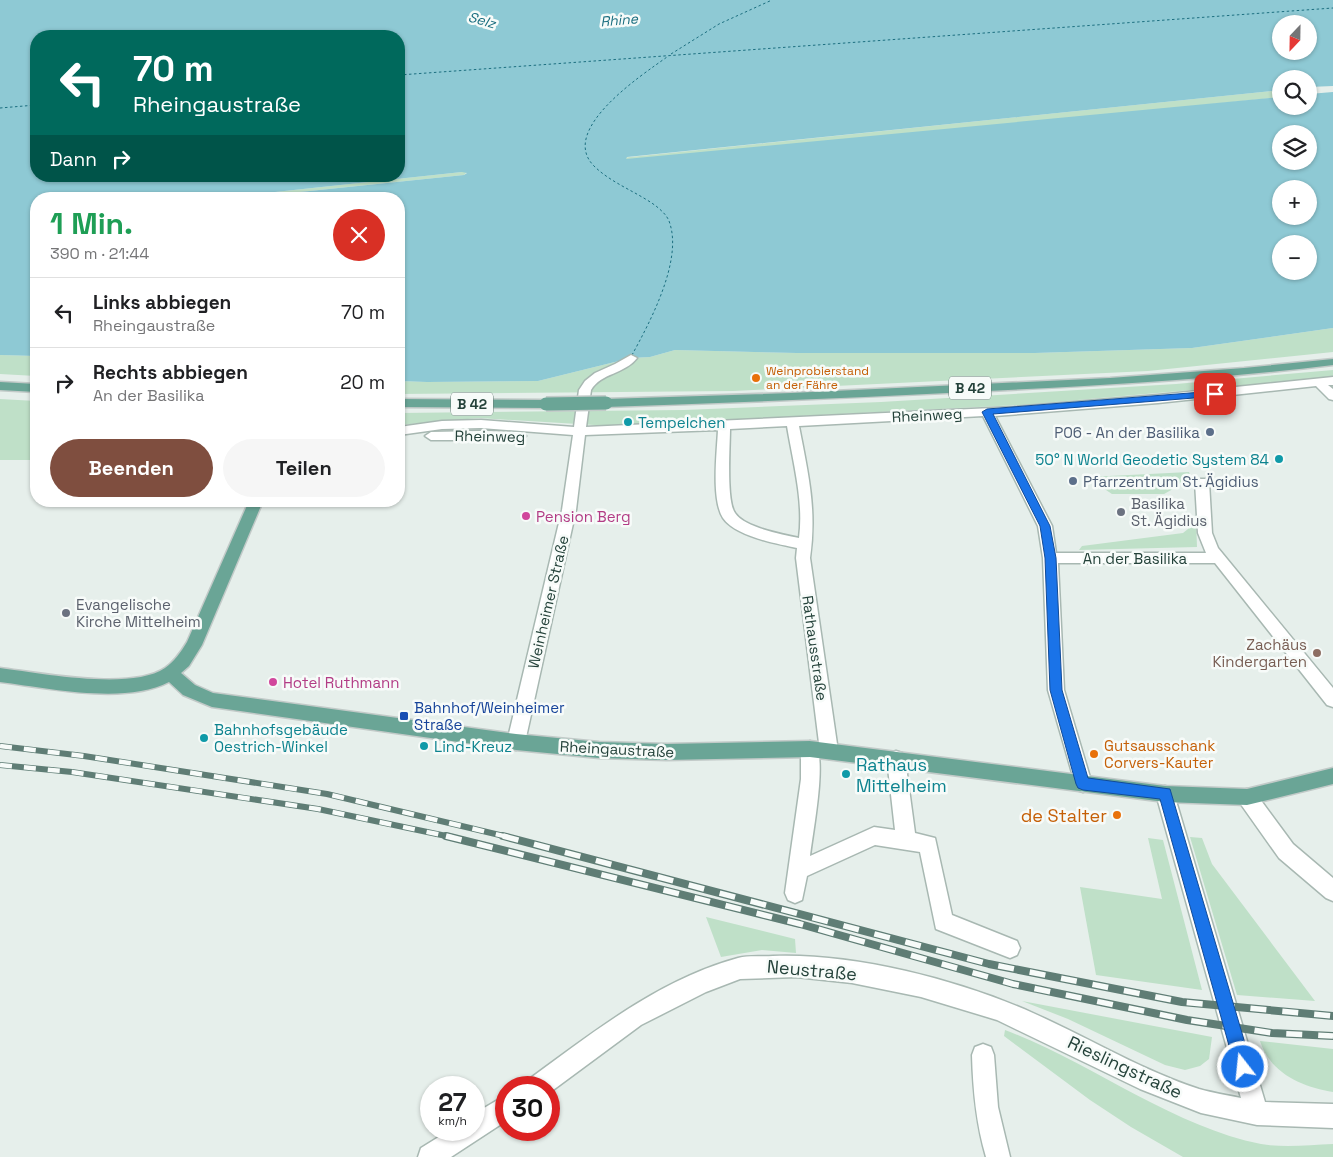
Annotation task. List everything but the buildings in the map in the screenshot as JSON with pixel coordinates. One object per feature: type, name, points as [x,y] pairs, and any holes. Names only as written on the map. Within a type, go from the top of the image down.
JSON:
[{"type":"main road","name":"B 42","points":[[405,403],[606,403],[819,396],[1115,381],[1214,374],[1333,362]]},
{"type":"main road","points":[[0,386],[30,388]]},
{"type":"main road","points":[[0,675],[109,687],[133,687],[155,682],[171,673],[186,660],[194,645],[253,507]]},
{"type":"main road","name":"Rheingaustraße","points":[[171,673],[182,686],[194,694],[212,700],[516,742],[599,750],[666,752],[829,751],[1165,794],[1248,796],[1333,776]]},
{"type":"street","name":"Weinheimer Straße","points":[[516,742],[569,510],[587,384],[597,376],[621,367],[631,358]]},
{"type":"street","name":"Rheinweg","points":[[405,430],[442,425],[481,424],[579,431],[987,412],[1158,400],[1333,381]]},
{"type":"street","points":[[1319,383],[1333,396]]},
{"type":"street","points":[[987,412],[1045,526],[1050,558],[1056,690],[1083,784]]},
{"type":"street","name":"Rathausstraße","points":[[792,421],[804,487],[807,529],[803,558],[829,751]]},
{"type":"street","points":[[724,424],[724,493],[727,512],[730,517],[755,530],[804,545]]},
{"type":"street","name":"Rheinweg","points":[[405,439],[481,434],[570,438],[579,431]]},
{"type":"street","name":"An der Basilika","points":[[1202,482],[1204,533],[1212,550],[1333,700]]},
{"type":"street","name":"An der Basilika","points":[[1050,558],[1220,558]]},
{"type":"street","points":[[794,893],[810,780],[810,750]]},
{"type":"street","points":[[896,759],[906,839]]},
{"type":"street","points":[[1165,794],[1257,1113]]},
{"type":"street","points":[[1248,796],[1286,851],[1333,891]]},
{"type":"street","points":[[797,871],[874,836],[906,839],[928,844],[943,922],[1010,948]]},
{"type":"street","name":"Neustraße","points":[[553,1076],[634,1017],[700,983],[740,968],[796,966],[852,972],[921,986],[997,1009]]},
{"type":"street","name":"Rieslingstraße","points":[[997,1009],[1174,1092],[1201,1101],[1257,1113],[1333,1116]]},
{"type":"street","points":[[983,1055],[984,1091],[991,1136],[998,1157]]},
{"type":"street","points":[[430,1157],[455,1141]]},
{"type":"green space","points":[[1272,91],[1272,98],[626,164],[621,158]]},
{"type":"green space","points":[[467,172],[464,175],[405,181],[405,178]]},
{"type":"green space","points":[[369,182],[396,182],[300,192],[275,192]]},
{"type":"green space","points":[[1333,328],[1333,352],[1148,371],[733,391],[405,394],[405,381],[538,381],[631,358],[650,357],[675,350],[797,353],[1035,353],[1192,348]]},
{"type":"green space","points":[[0,355],[30,356],[30,376],[0,374]]},
{"type":"green space","points":[[1333,370],[1333,376],[1306,380],[1020,405],[627,427],[479,418],[405,424],[405,413],[684,410],[881,402],[1176,384]]},
{"type":"green space","points":[[0,399],[30,401],[30,460],[0,460]]},
{"type":"green space","points":[[1189,472],[1190,475],[1164,494],[1112,494],[1103,488],[1095,488],[1089,477]]},
{"type":"green space","points":[[1182,514],[1196,519],[1197,547],[1079,550],[1082,546],[1183,533],[1188,529],[1189,525]]},
{"type":"green space","points":[[1190,837],[1202,838],[1212,864],[1315,1001],[1237,995]]},
{"type":"green space","points":[[1148,838],[1163,840],[1202,990],[1096,975],[1080,887],[1162,899]]},
{"type":"green space","points":[[706,917],[795,939],[796,953],[762,950],[721,957]]},
{"type":"green space","points":[[1022,1001],[1212,1037],[1209,1059],[1200,1066],[1185,1070],[1165,1065],[1068,1019]]},
{"type":"green space","points":[[1005,1030],[1037,1043],[1196,1124],[1228,1136],[1261,1144],[1288,1146],[1333,1144],[1333,1157],[1183,1157],[1131,1127],[1090,1100],[1004,1036]]},
{"type":"green space","points":[[1260,1041],[1333,1049],[1333,1092],[1321,1090],[1289,1077],[1271,1062]]},
{"type":"water","points":[[0,0],[1333,0],[1333,86],[1317,87],[1317,70],[1272,70],[1272,91],[627,157],[626,159],[1272,98],[1272,115],[1317,115],[1317,93],[1333,92],[1333,328],[1192,348],[1035,353],[797,353],[675,350],[650,357],[631,358],[538,381],[405,381],[405,192],[300,192],[405,182],[464,175],[467,173],[405,178],[405,30],[30,30],[30,182],[369,182],[275,192],[30,192],[30,356],[0,355]]},
{"type":"ferry route","points":[[671,54],[719,24],[772,0]]},
{"type":"ferry route","points":[[405,75],[1333,8]]},
{"type":"ferry route","points":[[632,355],[655,309],[668,273],[673,239],[670,224],[663,212],[656,206],[608,177],[594,166],[586,152],[587,136],[595,120],[623,90],[667,57]]},
{"type":"ferry route","points":[[0,108],[30,106]]},
{"type":"railway","points":[[0,746],[84,756],[327,794],[508,837]]},
{"type":"railway","points":[[0,765],[72,772],[318,809],[451,837]]},
{"type":"railway","points":[[446,836],[800,924],[1013,984],[1187,1020],[1272,1033],[1333,1036]]},
{"type":"railway","points":[[503,836],[989,964],[1182,1002],[1333,1016]]},
{"type":"place","name":"Weinprobierstand an der Fähre","points":[[756,378]]},
{"type":"place","name":"Tempelchen","points":[[628,422]]},
{"type":"place","name":"P06 - An der Basilika","points":[[1210,432]]},
{"type":"place","name":"50° N World Geodetic System 84","points":[[1279,459]]},
{"type":"place","name":"Pfarrzentrum St. Ägidius","points":[[1073,481]]},
{"type":"place","name":"Basilika St. Ägidius","points":[[1121,512]]},
{"type":"place","name":"Pension Berg","points":[[526,516]]},
{"type":"place","name":"Evangelische Kirche Mittelheim","points":[[66,613]]},
{"type":"place","name":"Zachäus Kindergarten","points":[[1317,653]]},
{"type":"place","name":"Hotel Ruthmann","points":[[273,682]]},
{"type":"place","name":"Bahnhof/Weinheimer Straße","points":[[404,716]]},
{"type":"place","name":"Bahnhofsgebäude Oestrich-Winkel","points":[[204,738]]},
{"type":"place","name":"Lind-Kreuz","points":[[424,746]]},
{"type":"place","name":"Gutsausschank Corvers-Kauter","points":[[1094,754]]},
{"type":"place","name":"Rathaus Mittelheim","points":[[846,774]]},
{"type":"place","name":"de Stalter","points":[[1117,815]]},
{"type":"route","points":[[1215,394],[987,412],[1045,526],[1050,558],[1056,690],[1083,784],[1165,794],[1243,1067]]},
{"type":"water label","name":"Selz","points":[[482,20]]},
{"type":"water label","name":"Rhine","points":[[619,20]]}]
